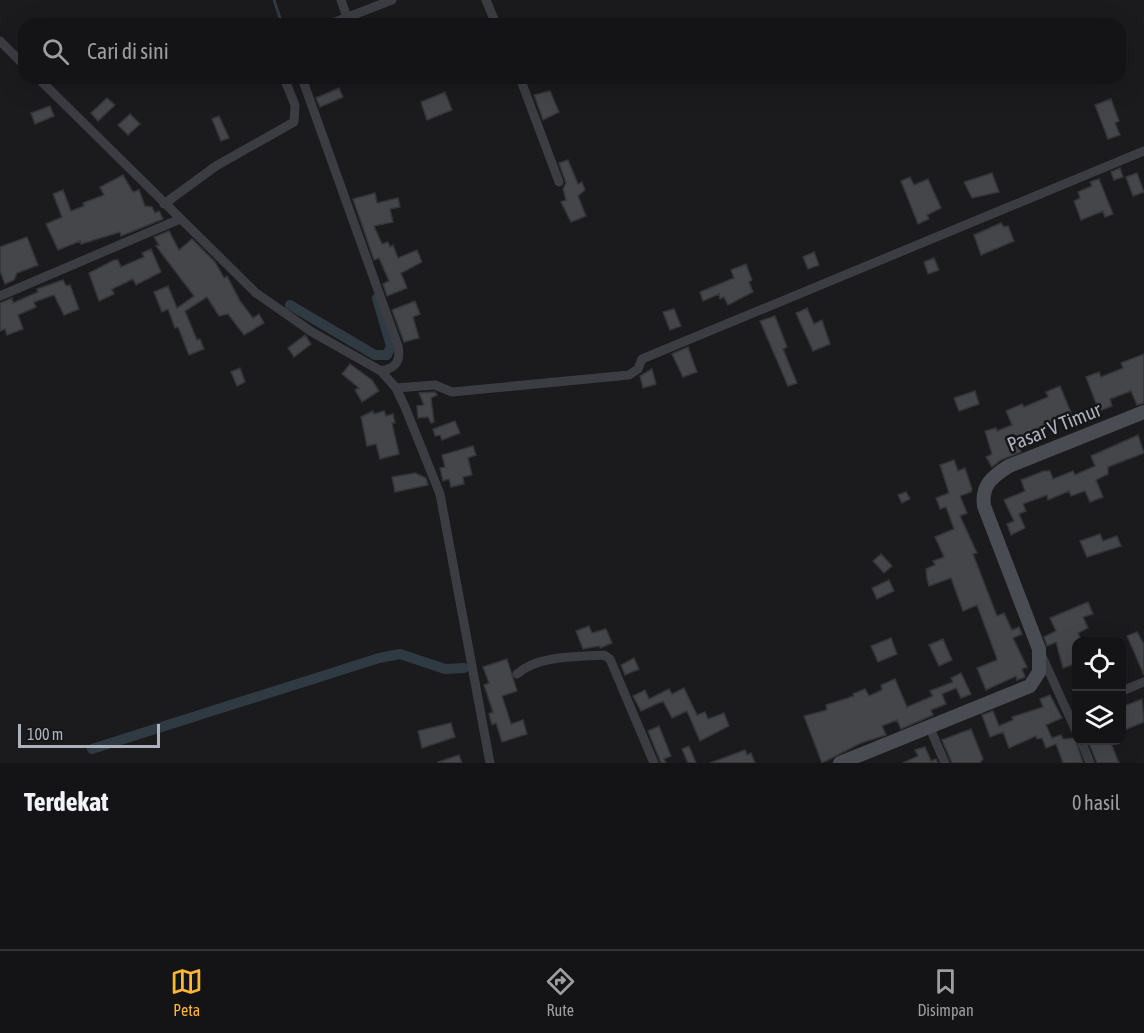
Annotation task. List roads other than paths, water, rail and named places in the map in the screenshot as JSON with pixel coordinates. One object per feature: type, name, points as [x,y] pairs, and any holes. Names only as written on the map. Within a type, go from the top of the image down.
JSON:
[{"type":"street","points":[[340,0],[347,17],[392,0]]},
{"type":"street","points":[[486,0],[494,18]]},
{"type":"street","points":[[0,41],[18,58]]},
{"type":"street","points":[[44,84],[256,293],[312,332],[381,371],[396,388],[430,464],[440,494],[467,650],[490,763]]},
{"type":"street","points":[[164,204],[216,166],[294,122],[294,105],[286,84]]},
{"type":"street","points":[[305,84],[398,346],[400,356],[398,363],[391,369],[381,371]]},
{"type":"street","points":[[522,84],[559,182]]},
{"type":"street","points":[[396,388],[435,385],[452,392],[629,375],[638,369],[642,359],[1144,151]]},
{"type":"street","points":[[0,297],[180,219]]},
{"type":"street","name":"Pasar V Timur","points":[[1039,649],[984,506],[985,487],[996,474],[1010,466],[1144,412]]},
{"type":"street","points":[[1039,649],[1072,709]]},
{"type":"street","points":[[840,763],[1030,686],[1039,672],[1039,649]]},
{"type":"street","points":[[517,674],[522,669],[543,662],[604,655],[610,659],[654,763]]},
{"type":"street","points":[[1126,689],[1144,682]]},
{"type":"street","points":[[929,726],[945,763]]},
{"type":"street","points":[[1083,745],[1090,763]]},
{"type":"waterway","points":[[274,0],[280,18]]},
{"type":"waterway","points":[[290,305],[375,355],[387,355],[391,346],[377,298]]},
{"type":"waterway","points":[[92,749],[379,658],[400,654],[445,669],[464,668]]}]
